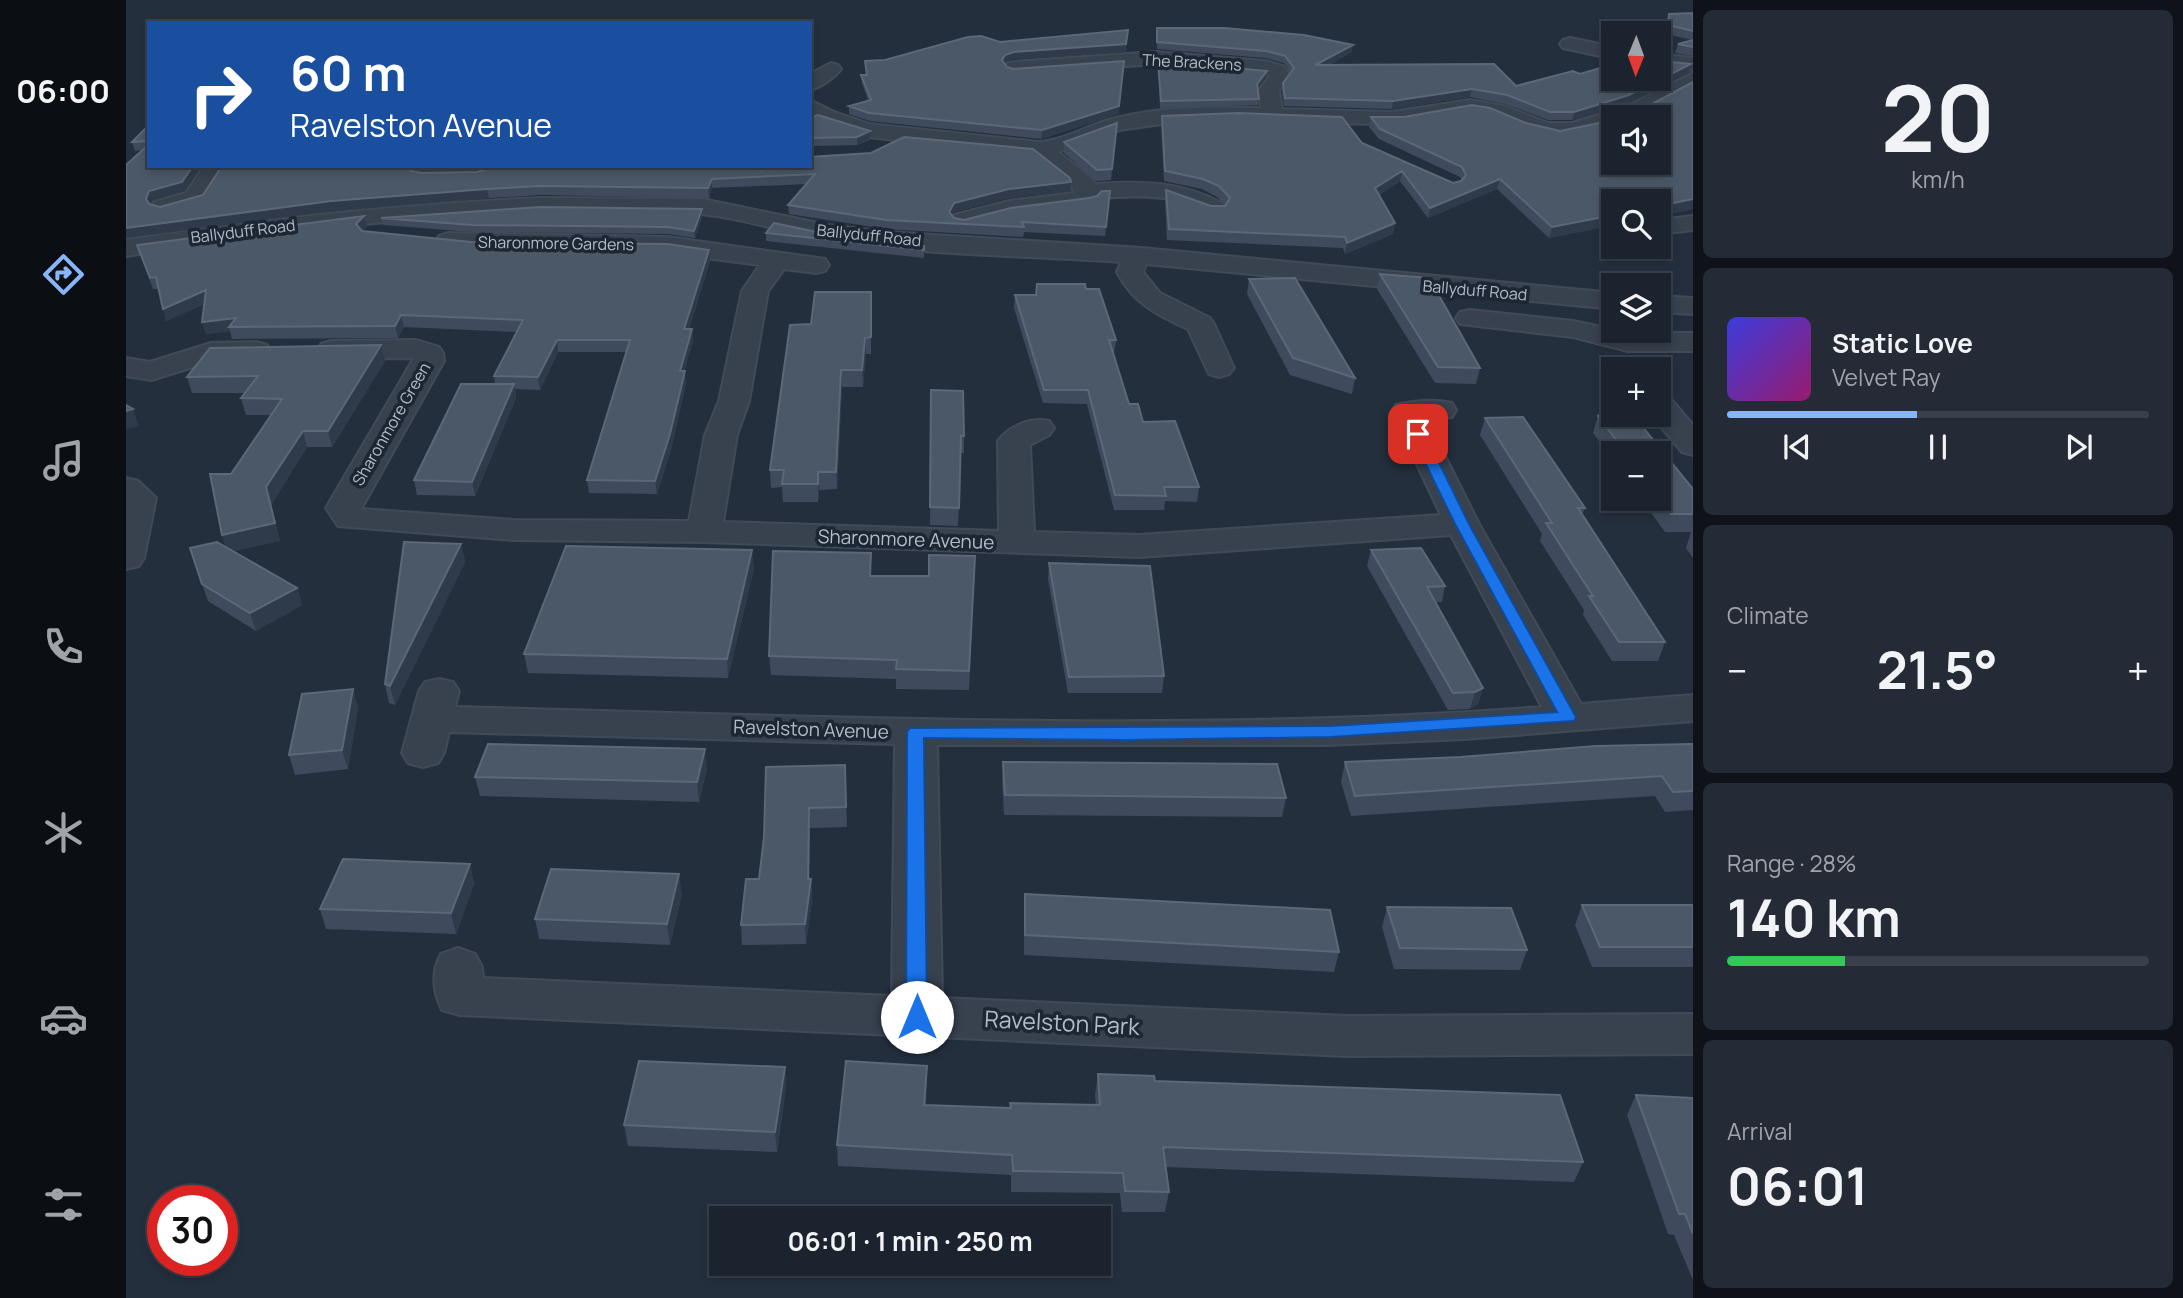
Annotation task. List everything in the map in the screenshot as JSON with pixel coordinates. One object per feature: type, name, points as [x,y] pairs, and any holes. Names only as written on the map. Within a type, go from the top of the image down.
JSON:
[{"type":"street","points":[[1570,44],[1601,50]]},
{"type":"street","name":"The Brackens","points":[[1014,70],[1156,58],[1265,66],[1276,70],[1280,76],[1269,90],[1272,115]]},
{"type":"street","points":[[1671,61],[1693,64]]},
{"type":"street","points":[[812,82],[831,68]]},
{"type":"street","points":[[812,107],[834,121],[899,134],[1040,149],[1140,119],[1206,114],[1415,116],[1470,106],[1497,110],[1546,130],[1572,130],[1654,103],[1693,79]]},
{"type":"street","points":[[1350,117],[1364,140]]},
{"type":"street","points":[[866,154],[881,150],[899,134]]},
{"type":"street","points":[[962,220],[1009,208],[1088,198],[1087,192],[1073,174],[1040,149]]},
{"type":"street","points":[[195,198],[215,168]]},
{"type":"street","points":[[426,168],[423,173],[478,172]]},
{"type":"street","points":[[1087,192],[1166,191],[1191,196],[1214,209]]},
{"type":"street","points":[[163,207],[195,198],[227,198]]},
{"type":"street","name":"Ballyduff Road","points":[[126,248],[224,232],[394,215],[494,208],[639,205],[720,208],[850,236],[1133,264],[1601,300]]},
{"type":"street","points":[[1671,226],[1693,223]]},
{"type":"street","name":"Sharonmore Gardens","points":[[126,262],[228,243],[290,236],[362,234],[412,239],[635,243],[816,265]]},
{"type":"street","points":[[704,532],[721,435],[734,401],[755,291],[778,259]]},
{"type":"street","points":[[1011,273],[1102,275],[1133,264],[1145,295],[1162,308],[1200,324],[1219,368]]},
{"type":"street","points":[[1671,305],[1693,306]]},
{"type":"street","points":[[1470,318],[1573,328],[1604,334],[1628,356],[1693,342]]},
{"type":"street","name":"Sharonmore Green","points":[[139,369],[211,352],[415,349],[429,353],[429,361],[342,508],[350,519]]},
{"type":"street","points":[[1441,410],[1407,412],[1462,524],[1568,717]]},
{"type":"street","points":[[1671,419],[1693,445]]},
{"type":"street","points":[[1017,542],[1014,440],[1038,428]]},
{"type":"street","points":[[126,488],[139,498],[126,558]]},
{"type":"street","name":"Sharonmore Avenue","points":[[350,519],[514,530],[704,532],[1139,546],[1462,524]]},
{"type":"street","name":"Ravelston Avenue","points":[[432,721],[1126,735],[1331,732],[1693,708]]},
{"type":"street","points":[[916,732],[917,1017]]},
{"type":"street","name":"Ravelston Park","points":[[458,967],[460,996],[1347,1036],[1693,1034]]},
{"type":"building","points":[[1693,13],[1693,31],[1671,26],[1669,14]]},
{"type":"building","points":[[1157,28],[1224,28],[1304,35],[1353,45],[1315,65],[1494,64],[1516,86],[1573,71],[1580,74],[1601,68],[1601,91],[1637,91],[1574,112],[1550,112],[1507,95],[1472,89],[1393,101],[1285,98],[1283,83],[1294,68],[1285,56],[1266,51],[1157,42]]},
{"type":"building","points":[[1128,30],[1126,44],[1014,52],[1005,55],[1002,60],[1007,67],[1014,69],[1124,61],[1119,106],[1042,130],[869,113],[849,106],[871,100],[861,75],[867,75],[865,61],[885,60],[968,37],[981,36],[1000,42]]},
{"type":"building","points":[[1693,40],[1693,47],[1678,44]]},
{"type":"building","points":[[1158,61],[1267,71],[1257,84],[1259,99],[1161,101]]},
{"type":"building","points":[[1671,62],[1691,64],[1671,74]]},
{"type":"building","points":[[1693,82],[1693,199],[1671,204],[1671,189],[1601,189],[1601,218],[1552,227],[1500,179],[1430,208],[1402,171],[1375,188],[1395,223],[1347,243],[1345,237],[1169,229],[1166,190],[1211,206],[1225,206],[1230,198],[1219,186],[1203,179],[1165,171],[1162,116],[1239,113],[1342,117],[1362,143],[1453,183],[1461,181],[1466,175],[1462,167],[1380,129],[1371,117],[1404,117],[1472,105],[1490,108],[1526,123],[1560,131],[1601,123],[1601,175],[1671,175],[1671,105],[1650,105]]},
{"type":"building","points":[[818,115],[870,131],[857,137],[812,138],[812,117]]},
{"type":"building","points":[[1117,123],[1112,169],[1097,170],[1064,142]]},
{"type":"building","points":[[147,127],[147,141],[132,142]]},
{"type":"building","points":[[904,137],[1033,149],[1070,178],[1071,182],[1009,189],[954,203],[949,212],[954,218],[964,220],[1011,208],[1089,198],[1102,191],[1110,191],[1106,227],[1022,222],[1024,227],[886,220],[788,205],[815,174],[712,179],[708,188],[540,186],[331,201],[126,228],[126,165],[147,146],[147,168],[192,168],[182,182],[149,191],[146,199],[149,204],[160,207],[203,195],[221,168],[409,168],[421,173],[477,172],[487,168],[812,168],[812,157],[871,153]]},
{"type":"building","points":[[540,207],[702,209],[694,231],[667,227],[472,225],[381,218]]},
{"type":"building","points":[[364,216],[356,224],[362,231],[471,242],[667,244],[709,250],[684,329],[692,329],[680,371],[685,371],[670,434],[655,481],[587,480],[630,340],[557,340],[538,377],[494,376],[523,320],[401,315],[395,326],[229,327],[236,318],[202,322],[206,290],[163,309],[156,277],[150,278],[137,245]]},
{"type":"building","points":[[774,223],[850,239],[924,246],[924,250],[766,233]]},
{"type":"building","points":[[1380,274],[1429,278],[1480,368],[1438,367]]},
{"type":"building","points":[[1295,278],[1355,378],[1293,358],[1249,279]]},
{"type":"building","points":[[1037,284],[1085,284],[1086,289],[1099,289],[1116,340],[1109,340],[1129,404],[1138,404],[1143,422],[1175,421],[1199,487],[1164,487],[1166,496],[1115,495],[1088,390],[1044,390],[1015,295],[1036,295]]},
{"type":"building","points":[[815,292],[871,292],[871,337],[865,338],[862,370],[841,370],[836,472],[818,472],[818,484],[782,484],[784,470],[770,470],[790,325],[811,324]]},
{"type":"building","points":[[381,345],[328,431],[303,431],[266,487],[275,523],[222,535],[210,474],[231,474],[282,399],[241,398],[258,376],[187,377],[210,348]]},
{"type":"building","points":[[461,384],[514,384],[472,482],[414,480]]},
{"type":"building","points":[[931,390],[963,391],[964,436],[961,436],[959,508],[930,507]]},
{"type":"building","points":[[1523,417],[1585,508],[1578,508],[1665,642],[1619,642],[1589,596],[1593,596],[1546,523],[1552,523],[1485,418]]},
{"type":"building","points":[[1606,427],[1643,427],[1654,441],[1617,441]]},
{"type":"building","points":[[1671,462],[1693,489],[1693,514],[1671,514],[1669,511],[1671,511]]},
{"type":"building","points":[[217,542],[297,588],[250,613],[202,584],[190,548]]},
{"type":"building","points":[[404,542],[461,544],[390,686],[385,684]]},
{"type":"building","points":[[566,546],[752,550],[727,659],[524,654]]},
{"type":"building","points":[[1421,548],[1445,586],[1427,587],[1483,688],[1475,692],[1453,693],[1371,550]]},
{"type":"building","points":[[773,551],[871,553],[870,576],[929,576],[929,555],[975,556],[969,671],[896,669],[897,660],[769,656]]},
{"type":"building","points":[[1049,563],[1150,566],[1164,676],[1069,677]]},
{"type":"building","points":[[353,689],[342,750],[289,755],[302,694]]},
{"type":"building","points":[[488,744],[705,749],[697,782],[475,777]]},
{"type":"building","points":[[1693,744],[1693,791],[1673,792],[1662,776],[1355,796],[1345,762],[1461,757],[1596,746]]},
{"type":"building","points":[[1003,762],[1277,764],[1286,798],[1005,795]]},
{"type":"building","points":[[845,765],[846,807],[809,808],[808,879],[811,879],[805,924],[741,925],[746,879],[759,879],[764,837],[766,767]]},
{"type":"building","points":[[343,859],[470,864],[451,913],[320,909]]},
{"type":"building","points":[[551,869],[679,874],[667,924],[535,919]]},
{"type":"building","points":[[1025,894],[1330,910],[1339,952],[1025,935]]},
{"type":"building","points":[[1582,905],[1693,905],[1693,947],[1600,947]]},
{"type":"building","points":[[1387,907],[1511,908],[1527,950],[1400,948]]},
{"type":"building","points":[[639,1061],[785,1067],[775,1132],[624,1125]]},
{"type":"building","points":[[846,1061],[927,1066],[924,1105],[1011,1108],[1010,1103],[1100,1105],[1098,1074],[1154,1076],[1155,1081],[1560,1095],[1583,1162],[1163,1147],[1169,1192],[1125,1191],[1123,1173],[1013,1171],[1012,1155],[837,1145]]},
{"type":"building","points":[[1636,1095],[1693,1098],[1693,1234],[1685,1214],[1679,1214]]},
{"type":"route","points":[[917,1017],[916,732],[1126,735],[1331,732],[1568,717],[1462,524],[1418,434]]}]
